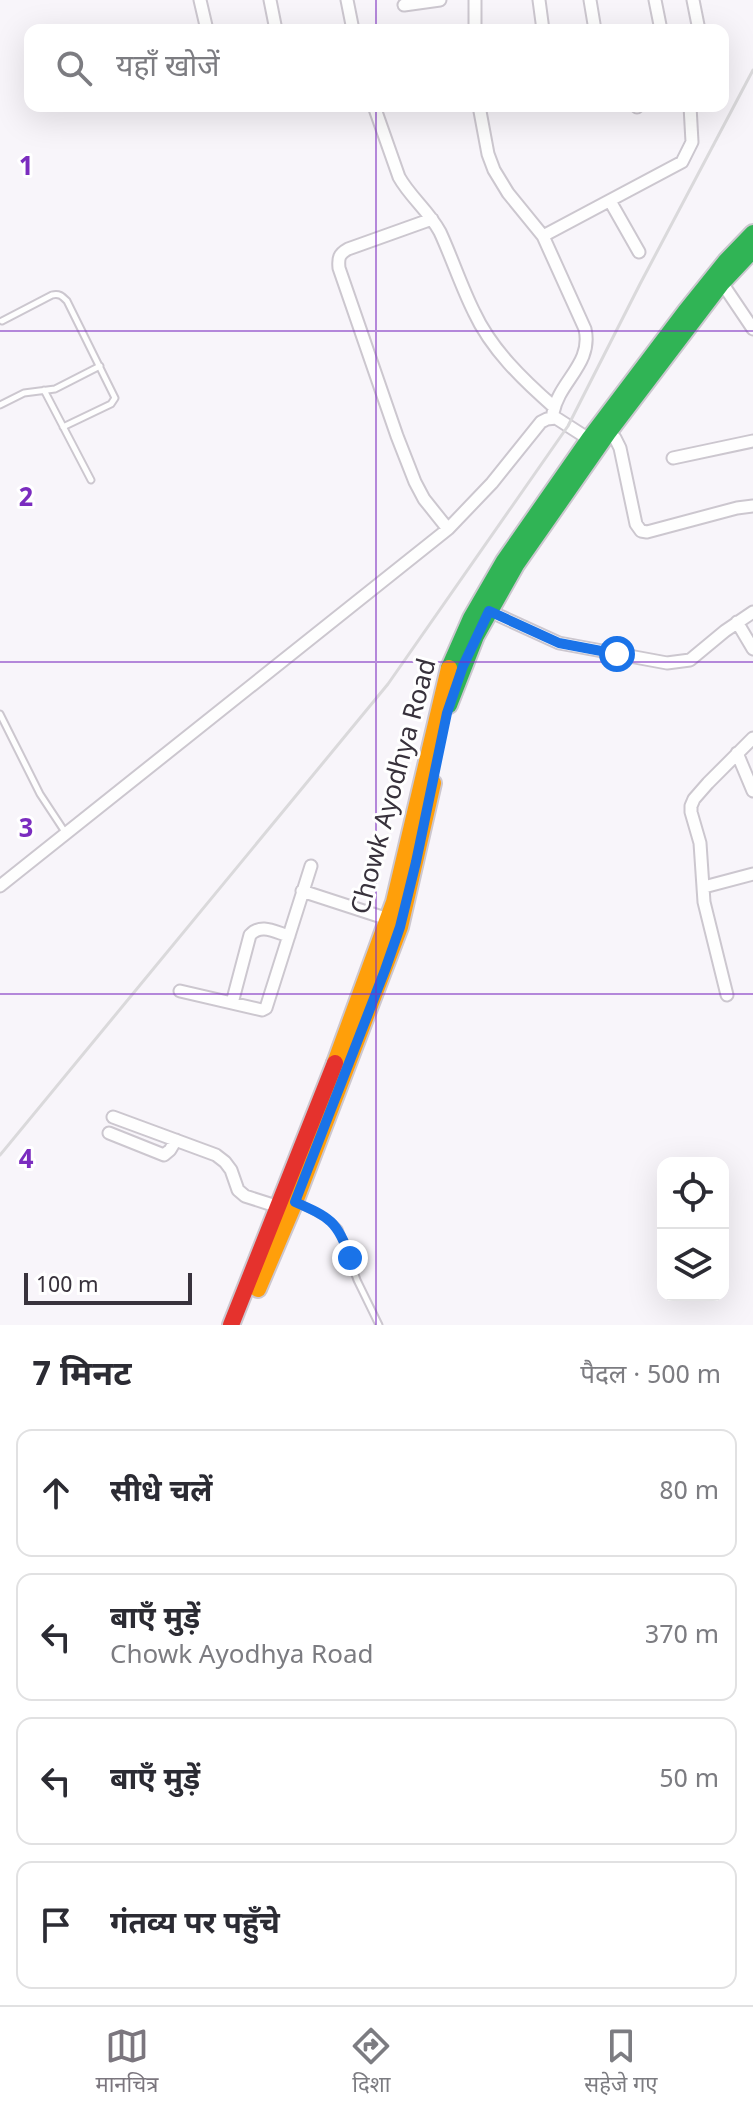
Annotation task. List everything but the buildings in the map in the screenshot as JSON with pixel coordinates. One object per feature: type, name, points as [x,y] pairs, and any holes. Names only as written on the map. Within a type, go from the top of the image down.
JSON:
[{"type":"main road","name":"Chowk Ayodhya Road","points":[[243,1325],[378,967],[400,927],[447,713],[463,666],[489,611],[516,565],[598,439],[685,312],[753,233]]},
{"type":"main road","name":"Chowk Ayodhya Road","points":[[378,967],[449,669],[471,618],[504,561],[598,439],[722,283],[752,255]]},
{"type":"main road","name":"Chowk Ayodhya Road","points":[[231,1325],[287,1204]]},
{"type":"street","points":[[200,0],[206,24]]},
{"type":"street","points":[[270,0],[275,24]]},
{"type":"street","points":[[347,0],[352,24]]},
{"type":"street","points":[[404,5],[440,0]]},
{"type":"street","points":[[475,0],[475,24]]},
{"type":"street","points":[[539,0],[542,24]]},
{"type":"street","points":[[590,0],[594,24]]},
{"type":"street","points":[[655,0],[660,24]]},
{"type":"street","points":[[693,0],[698,24]]},
{"type":"street","points":[[376,112],[399,177],[439,231],[475,314],[495,346],[556,418],[598,439],[615,438],[620,448],[636,524],[641,531],[753,506]]},
{"type":"street","points":[[0,886],[448,529],[553,412],[561,391],[584,357],[585,329],[543,236],[508,193],[494,170],[480,112]]},
{"type":"street","points":[[543,236],[682,162],[692,142],[690,112]]},
{"type":"street","points":[[610,201],[639,252]]},
{"type":"street","points":[[432,219],[348,249],[338,259],[415,482],[424,499],[448,529]]},
{"type":"street","points":[[722,283],[753,329]]},
{"type":"street","points":[[673,458],[753,441]]},
{"type":"street","points":[[489,611],[559,643],[667,663],[690,660],[753,612]]},
{"type":"street","points":[[737,622],[753,649]]},
{"type":"street","points":[[727,995],[704,902],[700,843],[691,806],[708,783],[753,738]]},
{"type":"street","points":[[737,753],[753,791]]},
{"type":"street","points":[[180,991],[262,1010],[266,1008],[311,866]]},
{"type":"street","points":[[704,887],[753,874]]},
{"type":"street","points":[[302,891],[388,919]]},
{"type":"street","points":[[232,1003],[250,935],[262,928],[289,936]]},
{"type":"street","points":[[113,1117],[216,1155],[231,1170],[238,1190],[245,1196],[287,1204]]},
{"type":"street","points":[[109,1133],[164,1155],[176,1140]]},
{"type":"lane","points":[[2,321],[52,295],[62,295],[67,301],[100,366],[114,402],[63,427]]},
{"type":"lane","points":[[0,405],[24,393],[55,389],[100,366]]},
{"type":"lane","points":[[44,390],[91,480]]},
{"type":"lane","points":[[0,714],[40,794],[66,835]]},
{"type":"lane","points":[[287,1204],[312,1210],[339,1229],[357,1280],[379,1325]]},
{"type":"railway","points":[[0,1155],[388,684],[568,426],[753,70]]},
{"type":"traffic: fast","points":[[449,668],[471,618],[504,561],[589,439],[685,312],[753,233]]},
{"type":"traffic: fast","points":[[449,705],[476,636],[516,565],[608,433],[722,283],[753,250]]},
{"type":"traffic: slow","points":[[335,1063],[394,902],[449,668]]},
{"type":"traffic: slow","points":[[258,1289],[295,1202],[400,927],[433,783]]},
{"type":"traffic: jam","points":[[231,1325],[335,1063]]},
{"type":"route","points":[[350,1258],[343,1235],[335,1224],[295,1202],[400,927],[447,713],[463,666],[489,611],[559,643],[617,654]]}]
